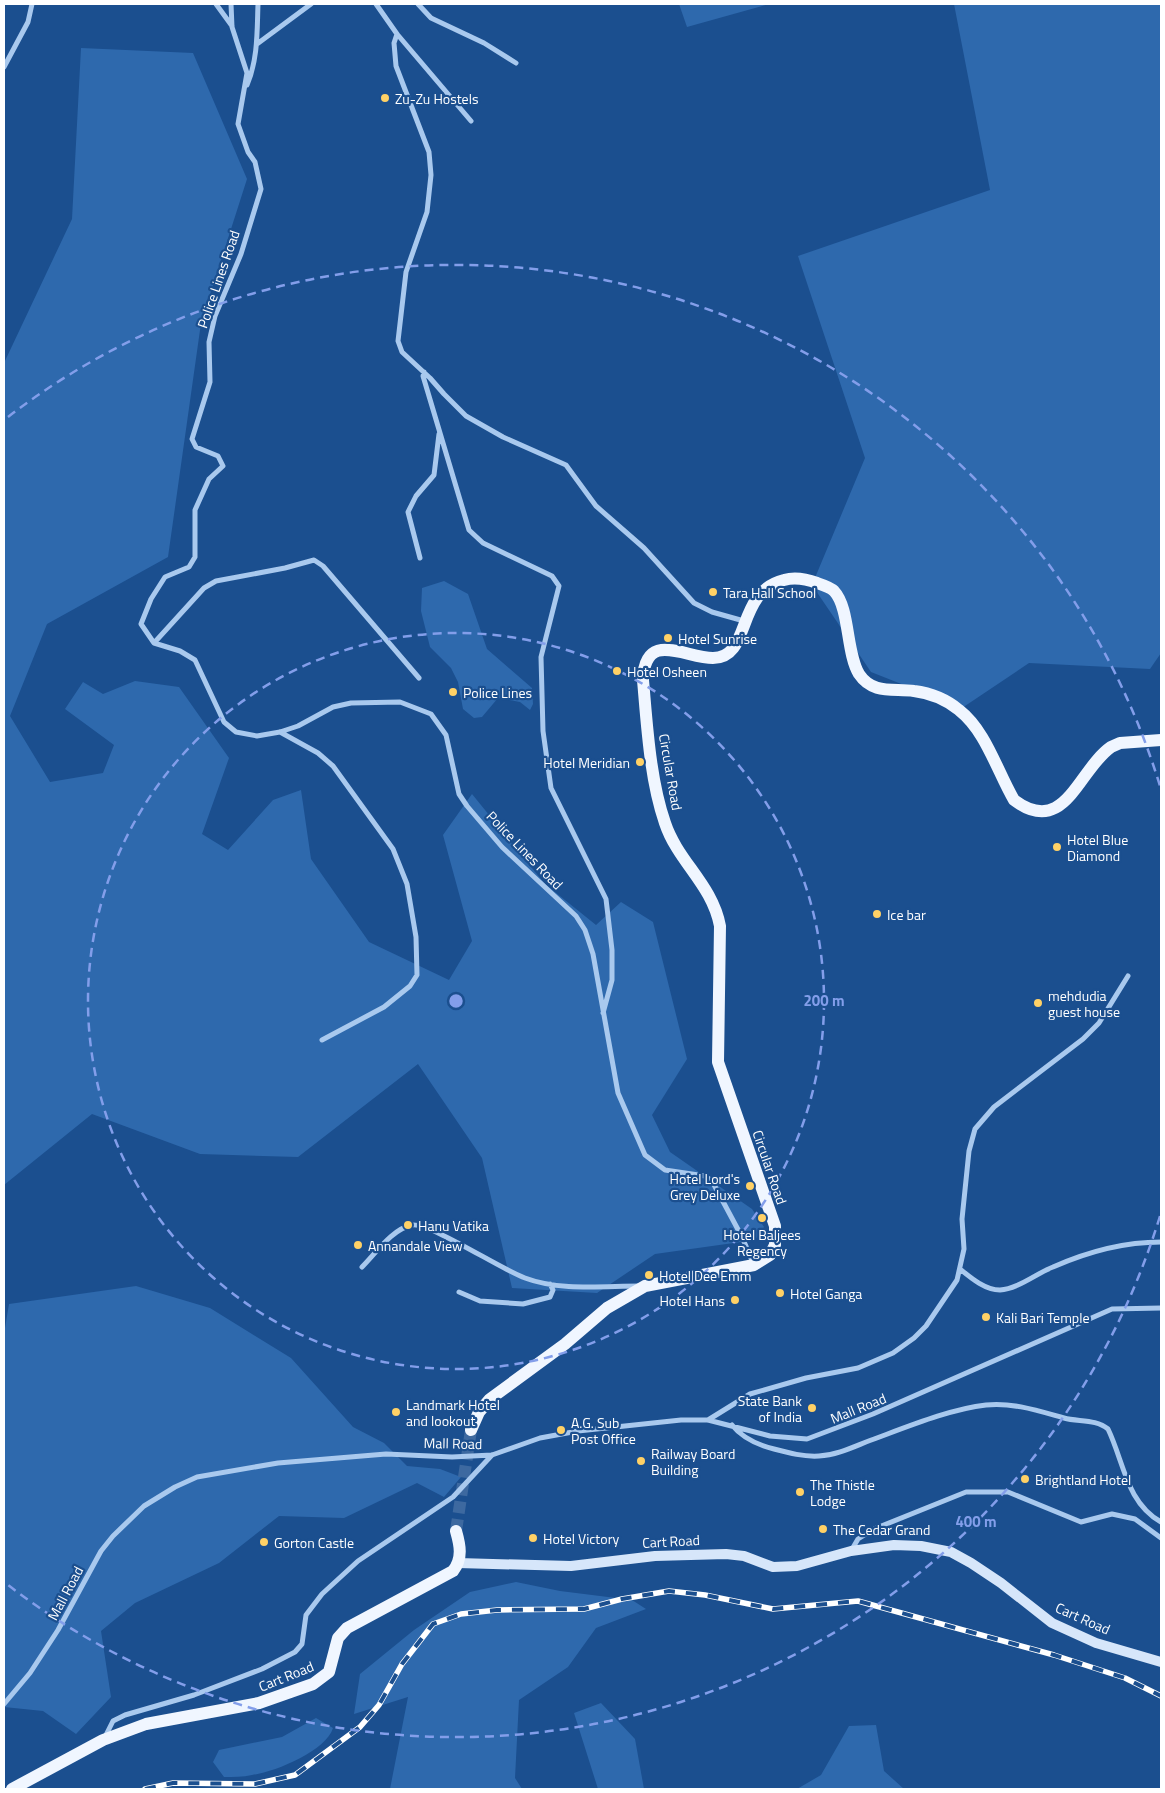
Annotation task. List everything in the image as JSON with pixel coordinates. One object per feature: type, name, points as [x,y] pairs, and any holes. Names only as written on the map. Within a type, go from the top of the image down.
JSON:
[{"type":"main road","name":"Circular Road","points":[[471,1430],[479,1412],[490,1399],[565,1344],[607,1308],[645,1286],[754,1265],[770,1255],[775,1245],[776,1235],[718,1062],[720,926],[718,912],[712,897],[673,841],[665,823],[657,791],[643,680],[645,662],[655,653],[670,649],[709,658],[723,657],[735,647],[756,596],[765,588],[782,580],[803,579],[830,588],[839,597],[859,674],[876,688],[887,691],[914,691],[935,695],[958,709],[974,726],[1014,800],[1034,812],[1043,812],[1055,807],[1069,797],[1111,747],[1120,743],[1161,740]]},
{"type":"main road","points":[[456,1531],[460,1548],[458,1563]]},
{"type":"main road","name":"Cart Road","points":[[12,1789],[103,1740],[151,1722],[259,1703],[313,1684],[329,1672],[338,1638],[347,1628],[451,1573],[458,1563],[571,1566],[655,1556],[726,1554],[744,1556],[774,1568],[797,1566],[851,1551],[894,1545],[921,1546],[951,1552],[1001,1583],[1052,1623],[1096,1643],[1161,1662]]},
{"type":"street","points":[[4,67],[28,22],[32,4]]},
{"type":"street","points":[[216,4],[232,27]]},
{"type":"street","name":"Police Lines Road","points":[[231,4],[232,27],[247,73],[238,114],[238,124],[248,152],[254,162],[261,189],[241,254],[215,316],[209,342],[210,382],[192,439],[196,447],[218,456],[223,466],[209,479],[195,510],[195,557],[189,567],[165,577],[141,624],[154,644],[180,652],[195,660],[224,722],[236,732],[257,736],[280,732],[298,726],[333,707],[351,703],[400,702],[431,714],[446,735],[459,794],[467,806],[502,847],[576,916],[585,930],[593,954],[618,1093],[646,1155],[666,1170],[705,1176],[712,1181],[742,1237],[754,1265]]},
{"type":"street","points":[[244,93],[254,70],[258,4]]},
{"type":"street","points":[[257,44],[311,4]]},
{"type":"street","points":[[376,4],[397,34],[471,121]]},
{"type":"street","points":[[418,4],[431,18],[484,43],[516,63]]},
{"type":"street","points":[[397,34],[394,43],[396,66],[429,152],[431,175],[427,212],[406,272],[398,341],[402,352],[466,416],[482,426],[566,465],[596,506],[644,548],[694,603],[712,612],[746,621]]},
{"type":"street","points":[[424,372],[423,376],[469,530],[483,543],[552,576],[559,586],[542,657],[543,731],[551,788],[606,899],[612,957],[612,980],[603,1016]]},
{"type":"street","points":[[420,558],[408,512],[416,496],[434,475],[440,431]]},
{"type":"street","points":[[154,644],[204,588],[216,581],[285,568],[314,560],[323,566],[419,678]]},
{"type":"street","points":[[280,732],[318,753],[333,766],[393,849],[408,884],[416,937],[417,975],[410,986],[384,1007],[322,1040]]},
{"type":"street","points":[[708,1420],[750,1394],[806,1378],[858,1368],[893,1353],[914,1338],[926,1326],[957,1280],[960,1269],[964,1249],[962,1219],[966,1175],[971,1141],[975,1130],[994,1107],[1075,1045],[1099,1023],[1128,976]]},
{"type":"street","points":[[362,1267],[393,1236],[411,1225],[422,1225],[450,1240],[473,1249],[497,1266],[526,1279],[550,1284],[645,1286]]},
{"type":"street","points":[[960,1269],[970,1278],[989,1288],[1002,1290],[1053,1267],[1102,1250],[1132,1242],[1161,1242]]},
{"type":"street","points":[[459,1292],[480,1301],[523,1304],[550,1297],[553,1290],[550,1284]]},
{"type":"street","name":"Mall Road","points":[[4,1704],[30,1673],[58,1630],[101,1551],[113,1536],[144,1506],[175,1487],[197,1477],[278,1463],[386,1454],[452,1458],[492,1455],[540,1438],[578,1431],[681,1420],[708,1420],[770,1436],[807,1439],[873,1414],[1112,1309],[1161,1308]]},
{"type":"street","points":[[732,1425],[738,1433],[764,1446],[803,1456],[819,1456],[837,1454],[915,1425],[968,1408],[986,1405],[1018,1407],[1071,1420],[1099,1424],[1108,1429],[1125,1478],[1133,1493],[1144,1510],[1161,1522]]},
{"type":"street","points":[[103,1740],[110,1725],[116,1718],[194,1695],[262,1669],[296,1652],[302,1644],[306,1615],[322,1594],[358,1561],[453,1497],[492,1455]]},
{"type":"street","points":[[851,1551],[858,1539],[874,1529],[966,1492],[1008,1492],[1081,1522],[1112,1514],[1135,1519],[1161,1538]]},
{"type":"shaded area","points":[[679,4],[769,4],[687,27]]},
{"type":"shaded area","points":[[954,4],[1161,4],[1161,653],[1150,669],[1029,663],[962,708],[871,672],[812,585],[865,458],[798,256],[990,190]]},
{"type":"shaded area","points":[[81,48],[193,53],[247,179],[201,323],[168,557],[47,624],[10,716],[50,782],[103,773],[114,745],[65,709],[83,682],[103,694],[135,681],[179,687],[229,758],[202,834],[228,850],[273,800],[301,790],[311,859],[369,942],[449,980],[472,941],[443,835],[472,794],[545,884],[596,925],[621,902],[653,922],[687,1059],[652,1115],[670,1152],[752,1209],[764,1227],[755,1240],[655,1254],[597,1293],[512,1288],[482,1158],[418,1064],[298,1157],[200,1154],[92,1114],[4,1185],[4,363],[72,219]]},
{"type":"shaded area","points":[[444,581],[468,594],[487,649],[532,688],[533,704],[530,710],[520,702],[498,698],[482,717],[474,718],[463,709],[458,682],[451,668],[430,647],[421,611],[422,588]]},
{"type":"shaded area","points":[[136,1286],[210,1308],[291,1358],[353,1427],[384,1443],[407,1466],[440,1469],[461,1477],[444,1497],[417,1483],[344,1518],[279,1516],[219,1563],[135,1603],[101,1631],[111,1697],[76,1734],[43,1711],[4,1707],[4,1334],[9,1304]]},
{"type":"shaded area","points":[[516,1582],[560,1591],[632,1600],[646,1609],[596,1628],[568,1667],[519,1700],[515,1778],[522,1789],[390,1789],[408,1697],[354,1714],[360,1674],[414,1630],[470,1592]]},
{"type":"shaded area","points":[[601,1703],[635,1739],[644,1789],[598,1789],[574,1713]]},
{"type":"shaded area","points":[[316,1718],[333,1728],[328,1736],[321,1745],[286,1765],[242,1777],[224,1777],[213,1762],[219,1750],[282,1737]]},
{"type":"shaded area","points":[[876,1725],[884,1771],[904,1789],[797,1789],[821,1775],[849,1726]]},
{"type":"tunnel","points":[[456,1531],[471,1430]]},
{"type":"railway","points":[[145,1789],[173,1783],[255,1784],[295,1775],[360,1727],[379,1705],[402,1664],[433,1624],[461,1614],[497,1610],[584,1609],[622,1599],[669,1591],[705,1595],[773,1609],[858,1601],[1054,1655],[1125,1678],[1161,1696]]},
{"type":"place","name":"Zu-Zu Hostels","points":[[385,98]]},
{"type":"place","name":"Tara Hall School","points":[[713,592]]},
{"type":"place","name":"Hotel Sunrise","points":[[668,638]]},
{"type":"place","name":"Hotel Osheen","points":[[617,671]]},
{"type":"place","name":"Police Lines","points":[[453,692]]},
{"type":"place","name":"Hotel Meridian","points":[[640,762]]},
{"type":"place","name":"Hotel Blue Diamond","points":[[1057,847]]},
{"type":"place","name":"Ice bar","points":[[877,914]]},
{"type":"place","name":"mehdudia guest house","points":[[1038,1003]]},
{"type":"place","name":"Hotel Lord's Grey Deluxe","points":[[750,1186]]},
{"type":"place","name":"Hotel Baljees Regency","points":[[762,1218]]},
{"type":"place","name":"Hanu Vatika","points":[[408,1225]]},
{"type":"place","name":"Annandale View","points":[[358,1245]]},
{"type":"place","name":"Hotel Dee Emm","points":[[649,1275]]},
{"type":"place","name":"Hotel Ganga","points":[[780,1293]]},
{"type":"place","name":"Hotel Hans","points":[[735,1300]]},
{"type":"place","name":"Kali Bari Temple","points":[[986,1317]]},
{"type":"place","name":"State Bank of India","points":[[812,1408]]},
{"type":"place","name":"Landmark Hotel and lookout","points":[[396,1412]]},
{"type":"place","name":"A.G. Sub Post Office","points":[[561,1430]]},
{"type":"place","name":"Railway Board Building","points":[[641,1461]]},
{"type":"place","name":"Brightland Hotel","points":[[1025,1479]]},
{"type":"place","name":"The Thistle Lodge","points":[[800,1492]]},
{"type":"place","name":"The Cedar Grand","points":[[823,1529]]},
{"type":"place","name":"Hotel Victory","points":[[533,1538]]},
{"type":"place","name":"Gorton Castle","points":[[264,1542]]}]
